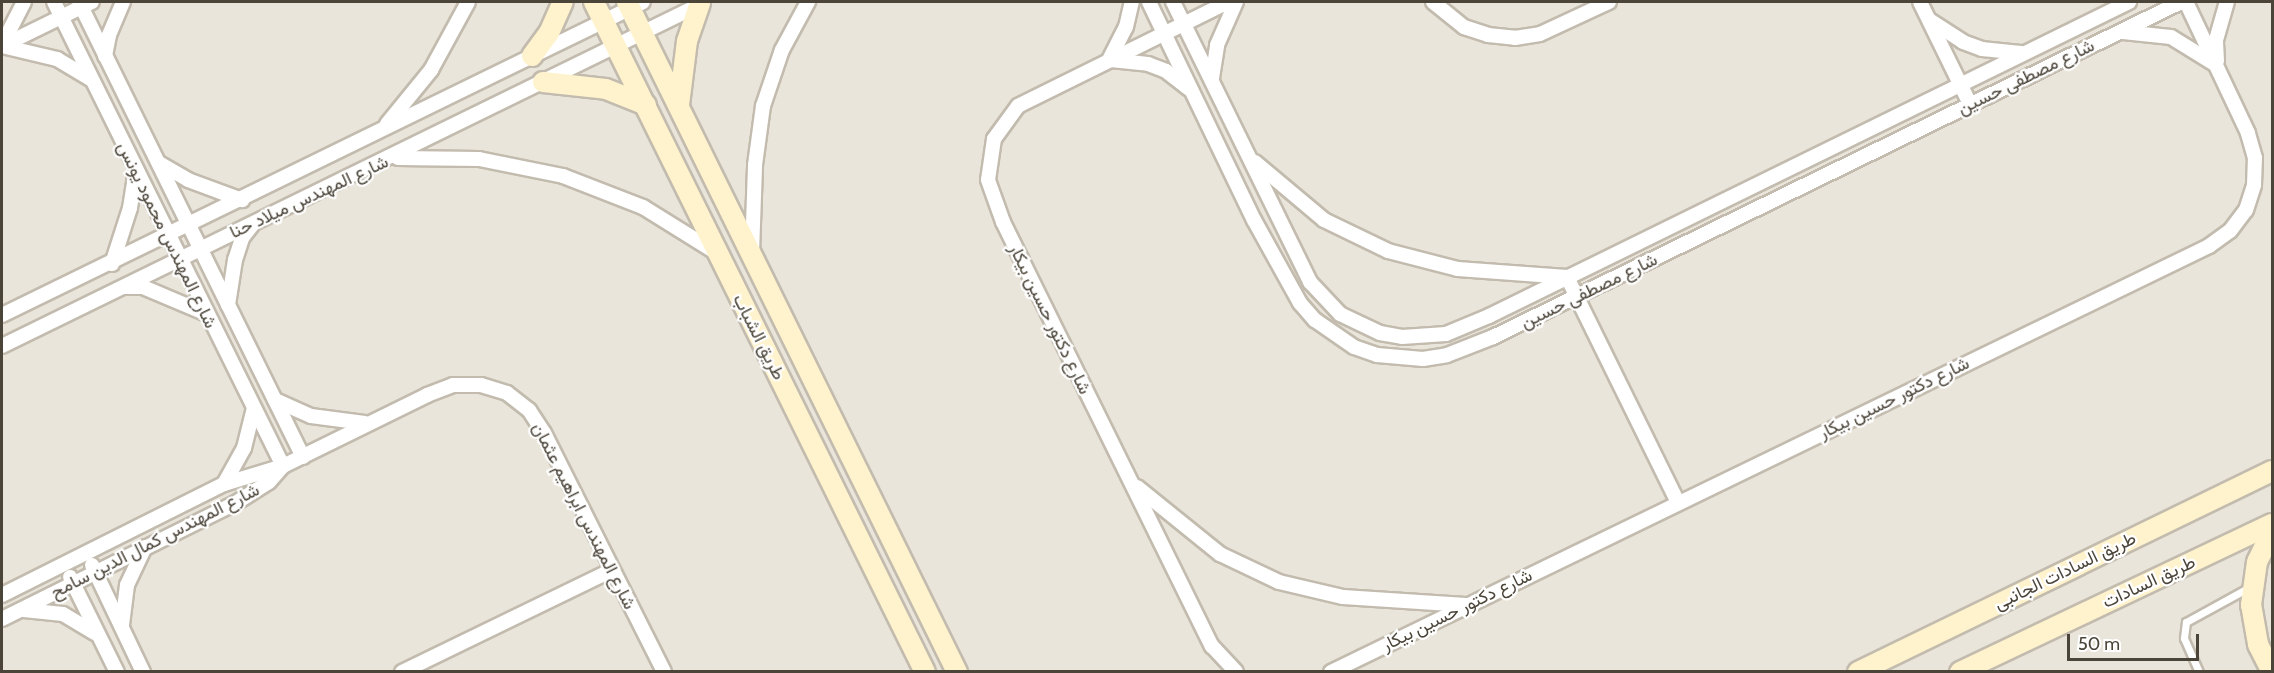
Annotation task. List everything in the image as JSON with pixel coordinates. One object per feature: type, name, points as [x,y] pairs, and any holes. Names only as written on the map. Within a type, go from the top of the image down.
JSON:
[{"type":"main road","points":[[532,56],[549,33],[563,2]]},
{"type":"main road","name":"طريق الشباب","points":[[594,2],[925,672]]},
{"type":"main road","points":[[679,105],[687,41],[703,3]]},
{"type":"main road","name":"طريق الشباب","points":[[633,4],[642,32],[957,672]]},
{"type":"main road","points":[[543,82],[586,84],[646,105]]},
{"type":"main road","name":"طريق السادات الجانبى","points":[[1864,669],[2272,471]]},
{"type":"main road","name":"طريق السادات","points":[[1960,672],[2272,524]]},
{"type":"main road","points":[[2272,531],[2257,562],[2252,585],[2254,625],[2272,672]]},
{"type":"main road","points":[[1864,669],[1889,672]]},
{"type":"street","points":[[2,46],[24,2]]},
{"type":"street","name":"شارع المهندس محمود يونس","points":[[54,2],[283,466]]},
{"type":"street","points":[[105,56],[109,34],[123,2]]},
{"type":"street","points":[[380,132],[431,70],[468,2]]},
{"type":"street","points":[[752,255],[754,165],[763,106],[782,50],[808,2]]},
{"type":"street","points":[[1132,2],[1126,27],[1109,60],[1129,60],[1166,71],[1195,96]]},
{"type":"street","name":"شارع مصطفى حسين","points":[[1149,2],[1289,288],[1315,320],[1354,347],[1400,359],[1446,355],[1577,297],[2181,2]]},
{"type":"street","name":"شارع مصطفى حسين","points":[[1173,2],[1310,282],[1340,314],[1370,329],[1402,337],[1446,334],[1960,84],[2111,7],[2128,2]]},
{"type":"street","name":"شارع دكتور حسين بيكار","points":[[1228,2],[1018,106],[993,139],[988,180],[1002,222],[1212,646],[1236,672]]},
{"type":"street","points":[[1212,80],[1217,45],[1236,2]]},
{"type":"street","points":[[1433,2],[1464,27],[1488,35],[1515,38],[1540,34],[1609,2]]},
{"type":"street","points":[[1920,2],[1970,104]]},
{"type":"street","name":"شارع دكتور حسين بيكار","points":[[1331,672],[2209,246],[2230,231],[2246,210],[2251,193],[2255,158],[2248,133],[2186,2]]},
{"type":"street","points":[[2217,66],[2216,40],[2227,2]]},
{"type":"street","points":[[2,46],[84,3]]},
{"type":"street","name":"شارع المهندس محمود يونس","points":[[84,3],[105,56],[303,457]]},
{"type":"street","name":"شارع المهندس ميلاد حنا","points":[[2,346],[393,158],[703,3]]},
{"type":"street","name":"شارع المهندس ميلاد حنا","points":[[2,315],[169,236],[604,21],[633,4]]},
{"type":"street","points":[[1929,19],[1963,42],[1983,49],[2023,53]]},
{"type":"street","points":[[2117,32],[2145,32],[2171,37],[2196,49],[2217,66]]},
{"type":"street","points":[[2,46],[57,60],[90,79]]},
{"type":"street","points":[[1249,156],[1324,219],[1388,251],[1458,268],[1567,277],[1678,503]]},
{"type":"street","points":[[393,158],[479,159],[563,176],[643,207],[717,253]]},
{"type":"street","points":[[158,162],[189,180],[242,200]]},
{"type":"street","points":[[112,264],[130,208],[136,172]]},
{"type":"street","points":[[228,305],[235,260],[242,238],[254,223]]},
{"type":"street","points":[[123,287],[142,287],[207,314]]},
{"type":"street","name":"شارع المهندس ابراهيم عثمان","points":[[283,466],[453,385],[481,385],[507,393],[529,410],[544,433],[664,672]]},
{"type":"street","points":[[275,400],[330,421],[370,423]]},
{"type":"street","points":[[224,484],[244,448],[254,408]]},
{"type":"street","name":"شارع المهندس كمال الدين سامح","points":[[2,595],[224,484],[283,466]]},
{"type":"street","name":"شارع المهندس كمال الدين سامح","points":[[2,619],[252,494],[283,466]]},
{"type":"street","points":[[1131,481],[1220,554],[1279,582],[1343,597],[1468,605]]},
{"type":"street","points":[[121,627],[128,585],[145,547]]},
{"type":"street","points":[[86,553],[143,672]]},
{"type":"street","points":[[64,564],[117,672]]},
{"type":"street","points":[[402,672],[612,570]]},
{"type":"street","points":[[19,610],[63,614],[99,636]]},
{"type":"lane","points":[[2199,672],[2184,638],[2186,622],[2252,585]]},
{"type":"shaded area","points":[[2,2],[2272,2],[2272,671],[2,671]]}]
